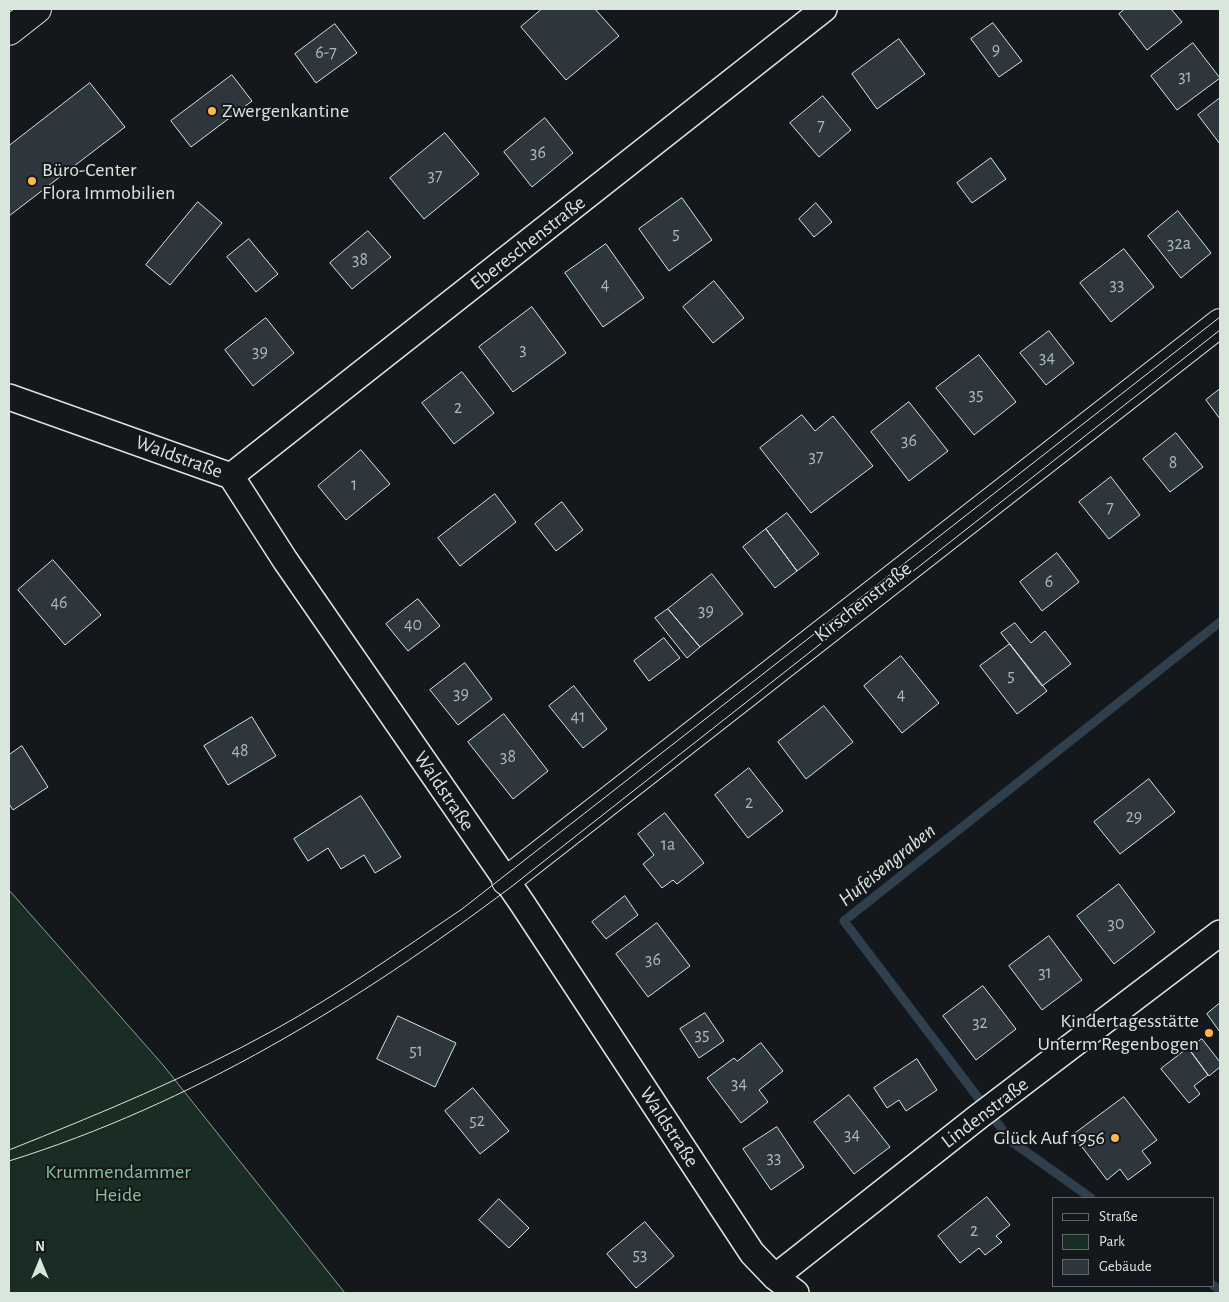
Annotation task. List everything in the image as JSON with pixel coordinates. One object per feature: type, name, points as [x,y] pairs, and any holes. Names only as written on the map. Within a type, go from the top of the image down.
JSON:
[{"type":"street","points":[[9,31],[37,9]]},
{"type":"street","name":"Ebereschenstraße","points":[[231,476],[824,9]]},
{"type":"street","name":"Kirschenstraße","points":[[506,881],[1220,323]]},
{"type":"street","name":"Waldstraße","points":[[9,397],[231,476],[285,560],[506,881],[752,1252],[775,1277],[796,1293]]},
{"type":"street","name":"Lindenstraße","points":[[775,1277],[987,1110],[1220,933]]},
{"type":"green space","name":"Krummendammer Heide","points":[[9,890],[163,1065],[345,1293],[9,1293]]},
{"type":"building","points":[[542,9],[595,9],[619,36],[566,80],[521,27]]},
{"type":"building","points":[[1125,9],[1171,9],[1182,22],[1147,50],[1119,14]]},
{"type":"building","points":[[993,23],[1022,61],[999,77],[971,39]]},
{"type":"building","points":[[335,24],[357,53],[316,83],[295,54]]},
{"type":"building","points":[[899,39],[925,74],[877,109],[852,74]]},
{"type":"building","points":[[1193,43],[1220,78],[1177,110],[1151,76]]},
{"type":"building","name":"Zwergenkantine","points":[[232,75],[252,101],[191,147],[171,121]]},
{"type":"building","name":"Büro-Center Flora Immobilien","points":[[90,83],[125,127],[9,216],[9,146]]},
{"type":"building","points":[[823,96],[851,130],[819,157],[790,123]]},
{"type":"building","points":[[1220,98],[1220,144],[1198,115]]},
{"type":"building","points":[[545,118],[573,153],[532,187],[504,152]]},
{"type":"building","points":[[445,133],[479,174],[424,219],[390,178]]},
{"type":"building","points":[[991,158],[1006,179],[972,203],[957,183]]},
{"type":"building","points":[[682,198],[712,240],[669,271],[639,229]]},
{"type":"building","points":[[198,202],[222,223],[170,285],[146,265]]},
{"type":"building","points":[[816,203],[832,222],[814,237],[799,219]]},
{"type":"building","points":[[1178,211],[1211,253],[1181,278],[1148,236]]},
{"type":"building","points":[[368,231],[391,257],[352,289],[330,263]]},
{"type":"building","points":[[249,239],[278,274],[256,292],[227,257]]},
{"type":"building","points":[[606,244],[644,298],[603,327],[565,273]]},
{"type":"building","points":[[1124,249],[1154,287],[1111,322],[1080,283]]},
{"type":"building","points":[[714,281],[744,318],[713,343],[683,307]]},
{"type":"building","points":[[532,307],[566,353],[513,392],[479,347]]},
{"type":"building","points":[[266,318],[294,353],[253,386],[225,350]]},
{"type":"building","points":[[1049,331],[1074,363],[1046,385],[1020,353]]},
{"type":"building","points":[[979,355],[1016,402],[974,435],[936,388]]},
{"type":"building","points":[[462,372],[494,413],[454,444],[422,403]]},
{"type":"building","points":[[1220,389],[1220,419],[1206,400]]},
{"type":"building","points":[[909,402],[948,451],[909,481],[871,432]]},
{"type":"building","points":[[802,415],[815,431],[833,416],[873,466],[811,513],[760,448]]},
{"type":"building","points":[[1176,433],[1203,467],[1170,492],[1143,459]]},
{"type":"building","points":[[361,450],[390,484],[346,520],[318,486]]},
{"type":"building","points":[[1111,477],[1140,515],[1109,539],[1079,502]]},
{"type":"building","points":[[495,494],[516,522],[460,566],[438,538]]},
{"type":"building","points":[[562,502],[583,530],[556,551],[535,524]]},
{"type":"building","points":[[787,513],[819,554],[797,571],[766,529]]},
{"type":"building","points":[[766,529],[797,571],[775,588],[743,547]]},
{"type":"building","points":[[1057,553],[1079,582],[1042,611],[1020,582]]},
{"type":"building","points":[[53,560],[101,615],[65,645],[18,590]]},
{"type":"building","points":[[712,574],[743,614],[700,647],[668,609]]},
{"type":"building","points":[[418,599],[440,626],[408,651],[386,624]]},
{"type":"building","points":[[668,609],[700,647],[687,658],[655,618]]},
{"type":"building","points":[[1015,623],[1031,643],[1045,631],[1071,664],[1042,686],[1001,633]]},
{"type":"building","points":[[664,638],[680,658],[649,681],[634,661]]},
{"type":"building","points":[[1010,644],[1047,691],[1017,714],[980,666]]},
{"type":"building","points":[[901,656],[939,703],[902,733],[864,686]]},
{"type":"building","points":[[465,663],[492,699],[458,725],[430,690]]},
{"type":"building","points":[[574,686],[607,729],[583,748],[549,706]]},
{"type":"building","points":[[824,706],[853,742],[806,779],[778,742]]},
{"type":"building","points":[[504,714],[548,771],[513,799],[468,742]]},
{"type":"building","points":[[252,717],[276,756],[228,785],[204,746]]},
{"type":"building","points":[[22,746],[48,787],[13,810],[9,804],[9,755]]},
{"type":"building","points":[[749,768],[783,811],[748,838],[715,795]]},
{"type":"building","points":[[1149,779],[1175,812],[1120,854],[1094,822]]},
{"type":"building","points":[[361,796],[401,857],[375,873],[364,855],[341,869],[328,848],[308,861],[294,839]]},
{"type":"building","points":[[665,813],[704,863],[677,884],[673,880],[662,888],[643,864],[654,855],[638,834]]},
{"type":"building","points":[[1119,884],[1155,932],[1114,964],[1077,916]]},
{"type":"building","points":[[625,896],[638,915],[606,939],[592,922]]},
{"type":"building","points":[[657,923],[690,966],[648,997],[616,954]]},
{"type":"building","points":[[1049,936],[1082,980],[1042,1010],[1009,966]]},
{"type":"building","points":[[983,986],[1016,1029],[976,1060],[943,1016]]},
{"type":"building","points":[[1220,1003],[1220,1032],[1207,1014]]},
{"type":"building","points":[[705,1013],[724,1041],[699,1058],[680,1029]]},
{"type":"building","points":[[398,1016],[456,1043],[435,1087],[377,1059]]},
{"type":"building","points":[[1202,1039],[1220,1062],[1220,1067],[1209,1076],[1189,1049]]},
{"type":"building","points":[[761,1043],[783,1071],[759,1090],[768,1102],[741,1123],[707,1078],[734,1058],[737,1061]]},
{"type":"building","points":[[1188,1048],[1208,1075],[1194,1086],[1200,1094],[1189,1103],[1161,1069]]},
{"type":"building","points":[[917,1059],[937,1090],[906,1111],[899,1100],[887,1108],[874,1088]]},
{"type":"building","points":[[473,1088],[509,1131],[480,1154],[445,1111]]},
{"type":"building","points":[[849,1095],[890,1147],[854,1174],[814,1122]]},
{"type":"building","name":"Glück Auf 1956","points":[[1124,1097],[1157,1140],[1142,1151],[1151,1163],[1128,1180],[1120,1169],[1107,1180],[1073,1135]]},
{"type":"building","points":[[777,1127],[804,1167],[771,1190],[743,1149]]},
{"type":"building","points":[[987,1197],[1010,1225],[996,1236],[1002,1242],[985,1255],[979,1248],[960,1263],[938,1236]]},
{"type":"building","points":[[499,1199],[529,1228],[509,1248],[479,1220]]},
{"type":"building","points":[[645,1222],[674,1256],[636,1288],[607,1254]]},
{"type":"waterway","name":"Hufeisengraben","points":[[1090,1197],[1011,1141],[844,921],[1220,622]]},
{"type":"waterway","name":"Hufeisengraben","points":[[1214,1286],[1220,1290]]},
{"type":"tram line","points":[[9,1150],[143,1094],[209,1064],[274,1030],[369,972],[462,909],[1220,317]]},
{"type":"tram line","points":[[9,1161],[77,1138],[208,1080],[271,1046],[394,970],[511,887],[1220,330]]},
{"type":"place","name":"Zwergenkantine","points":[[212,111]]},
{"type":"place","name":"Büro-Center Flora Immobilien","points":[[32,181]]},
{"type":"place","name":"Kindertagesstätte Unterm Regenbogen","points":[[1209,1033]]},
{"type":"place","name":"Glück Auf 1956","points":[[1115,1138]]}]
